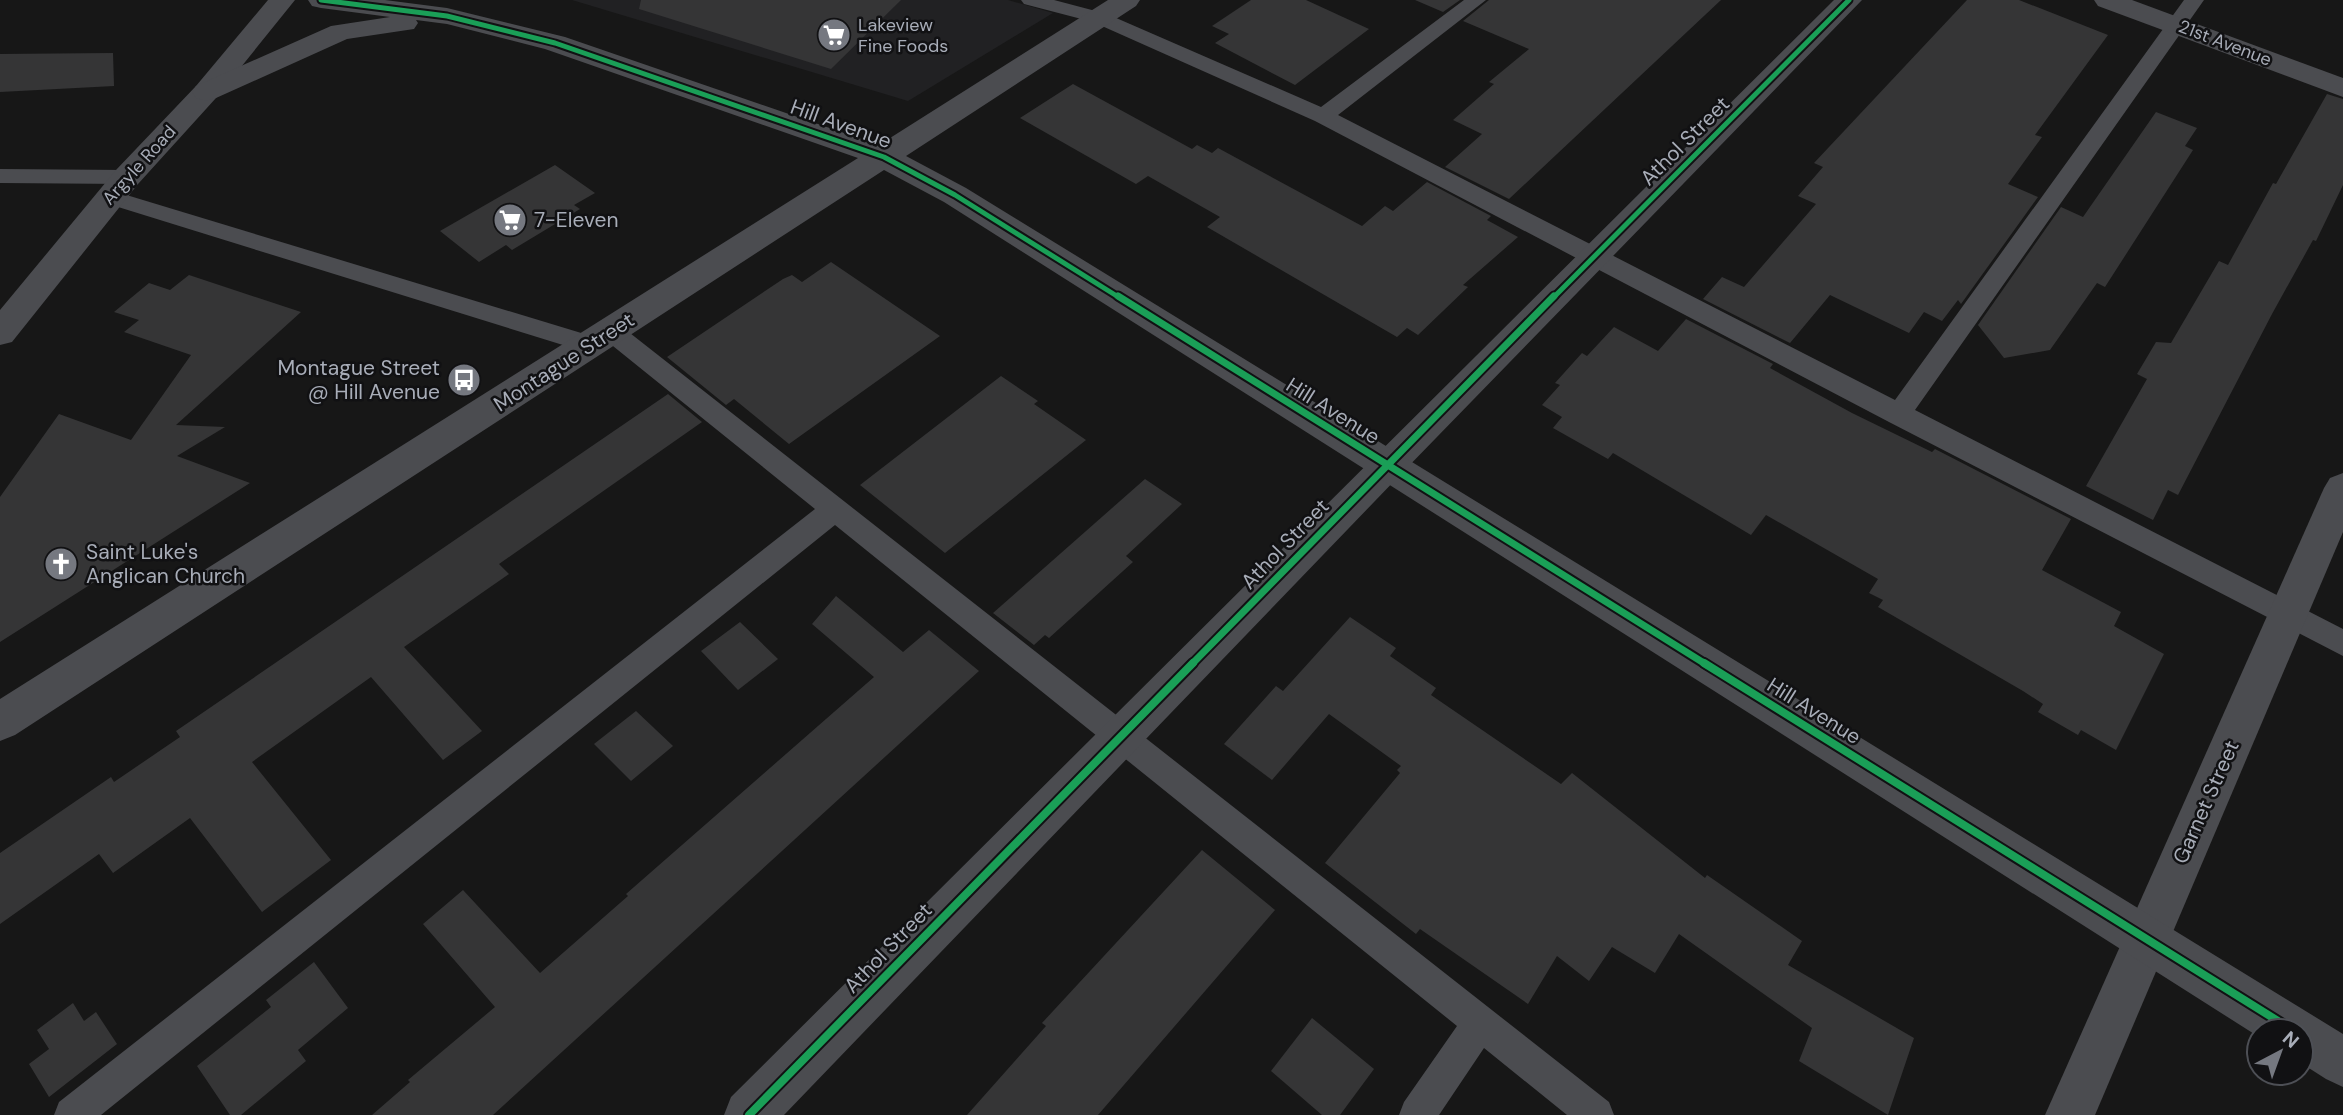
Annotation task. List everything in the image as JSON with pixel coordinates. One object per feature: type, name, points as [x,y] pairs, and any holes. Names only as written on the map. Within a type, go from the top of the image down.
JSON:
[{"type":"street","name":"Argyle Road","points":[[0,333],[118,187],[206,92],[282,0]]},
{"type":"street","name":"Hill Avenue","points":[[321,0],[447,16],[555,43],[884,157],[966,202],[2272,1017]]},
{"type":"street","name":"Athol Street","points":[[749,1115],[1387,465],[1849,0]]},
{"type":"street","name":"21st Avenue","points":[[2107,0],[2343,88]]},
{"type":"street","name":"Montague Street","points":[[0,722],[1113,9]]},
{"type":"street","points":[[206,92],[341,32],[447,16]]},
{"type":"street","name":"Garnet Street","points":[[2070,1115],[2343,488]]},
{"type":"street","points":[[2315,1044],[2343,1062]]},
{"type":"lane","points":[[1031,0],[1113,9],[2343,643]]},
{"type":"lane","points":[[1323,116],[1476,0]]},
{"type":"lane","points":[[1898,415],[2194,0]]},
{"type":"lane","points":[[0,176],[118,187],[602,338],[834,510],[1596,1115]]},
{"type":"lane","points":[[72,1115],[834,510]]},
{"type":"lane","points":[[1417,1115],[1480,1023]]},
{"type":"shaded area","points":[[572,0],[1008,0],[1053,13],[908,101]]},
{"type":"building","points":[[641,0],[901,0],[831,69],[639,9]]},
{"type":"building","points":[[1251,0],[1306,0],[1369,29],[1295,85],[1215,43],[1229,34],[1212,26]]},
{"type":"building","points":[[1415,0],[1460,0],[1443,12]]},
{"type":"building","points":[[1489,0],[1721,0],[1509,199],[1445,167],[1482,134],[1453,120],[1494,84],[1489,82],[1529,49],[1463,21]]},
{"type":"building","points":[[1967,0],[2019,0],[2108,35],[2035,135],[2042,137],[2008,184],[2038,197],[1961,304],[1958,300],[1942,321],[1924,312],[1909,333],[1830,295],[1790,343],[1703,299],[1722,277],[1744,287],[1816,204],[1798,196],[1823,167],[1814,163]]},
{"type":"building","points":[[113,53],[114,86],[0,92],[0,54]]},
{"type":"building","points":[[1073,84],[1192,149],[1197,145],[1212,153],[1218,148],[1362,226],[1385,206],[1393,211],[1427,182],[1491,216],[1487,220],[1518,237],[1463,285],[1468,287],[1418,335],[1407,328],[1397,337],[1207,227],[1220,217],[1148,176],[1136,184],[1020,118]]},
{"type":"building","points":[[2327,94],[2343,99],[2343,185],[2316,241],[2313,240],[2272,314],[2178,495],[2168,490],[2153,520],[2086,486],[2147,379],[2137,374],[2156,342],[2171,343],[2219,261],[2228,265],[2273,183],[2276,184]]},
{"type":"building","points":[[2156,112],[2197,128],[2185,146],[2193,150],[2105,287],[2097,283],[2050,350],[2004,358],[1978,325],[2061,207],[2083,217]]},
{"type":"building","name":"7-Eleven","points":[[555,165],[595,193],[574,205],[580,209],[512,250],[506,245],[479,262],[440,231]]},
{"type":"building","points":[[831,262],[940,336],[789,444],[734,399],[726,405],[667,357],[783,279],[792,275],[802,282]]},
{"type":"building","name":"Saint Luke's Anglican Church","points":[[189,275],[301,312],[176,425],[225,427],[177,456],[250,483],[0,642],[0,497],[59,414],[131,440],[191,355],[124,332],[139,320],[114,312],[149,283],[170,290]]},
{"type":"building","points":[[1686,319],[1773,364],[1770,368],[1852,413],[1932,452],[1935,449],[2071,519],[2042,570],[2121,612],[2114,626],[2164,654],[2116,750],[2081,730],[2078,735],[2038,712],[2043,704],[1878,607],[1883,600],[1869,593],[1878,579],[1766,515],[1751,535],[1613,453],[1608,459],[1553,428],[1562,417],[1542,405],[1560,385],[1555,383],[1582,353],[1587,356],[1614,327],[1658,351]]},
{"type":"building","points":[[1001,376],[1038,401],[1034,404],[1086,440],[945,553],[860,485]]},
{"type":"building","points":[[668,394],[702,422],[499,564],[509,574],[404,647],[482,731],[443,760],[371,677],[252,762],[331,860],[262,912],[190,818],[113,873],[99,854],[0,924],[0,853],[111,777],[114,782],[180,737],[176,731]]},
{"type":"building","points":[[1145,479],[1182,504],[1126,556],[1133,562],[1049,638],[1045,635],[1034,645],[993,613]]},
{"type":"building","points":[[836,596],[903,652],[929,630],[979,671],[493,1115],[372,1115],[410,1082],[408,1080],[495,1007],[423,924],[463,890],[540,973],[874,677],[812,624]]},
{"type":"building","points":[[1350,617],[1396,648],[1390,656],[1436,688],[1431,695],[1561,784],[1572,773],[1705,878],[1707,875],[1802,941],[1788,965],[1914,1038],[1888,1115],[1799,1061],[1812,1028],[1679,934],[1655,973],[1612,947],[1589,981],[1557,956],[1528,1004],[1420,929],[1416,934],[1325,863],[1400,773],[1397,770],[1401,766],[1329,714],[1272,780],[1224,744],[1276,686],[1283,691]]},
{"type":"building","points":[[740,622],[778,659],[738,690],[701,651]]},
{"type":"building","points":[[636,711],[673,746],[631,781],[594,744]]},
{"type":"building","points":[[1202,850],[1275,910],[1098,1115],[967,1115],[1046,1026],[1042,1023]]},
{"type":"building","points":[[314,962],[348,1008],[298,1050],[306,1061],[241,1115],[230,1115],[197,1066],[271,1007],[266,1000]]},
{"type":"building","points":[[73,1003],[84,1021],[96,1012],[117,1044],[49,1097],[29,1064],[49,1049],[37,1030]]},
{"type":"building","points":[[1312,1018],[1374,1069],[1340,1115],[1322,1115],[1271,1071]]},
{"type":"cycle path","points":[[321,0],[447,16],[555,43],[884,157],[955,195],[2272,1017]]},
{"type":"cycle path","points":[[749,1115],[1387,465],[1849,0]]},
{"type":"place","name":"Lakeview Fine Foods","points":[[834,35]]},
{"type":"place","name":"7-Eleven","points":[[510,220]]},
{"type":"place","name":"Montague Street @ Hill Avenue","points":[[464,380]]},
{"type":"place","name":"Saint Luke's Anglican Church","points":[[61,564]]}]
